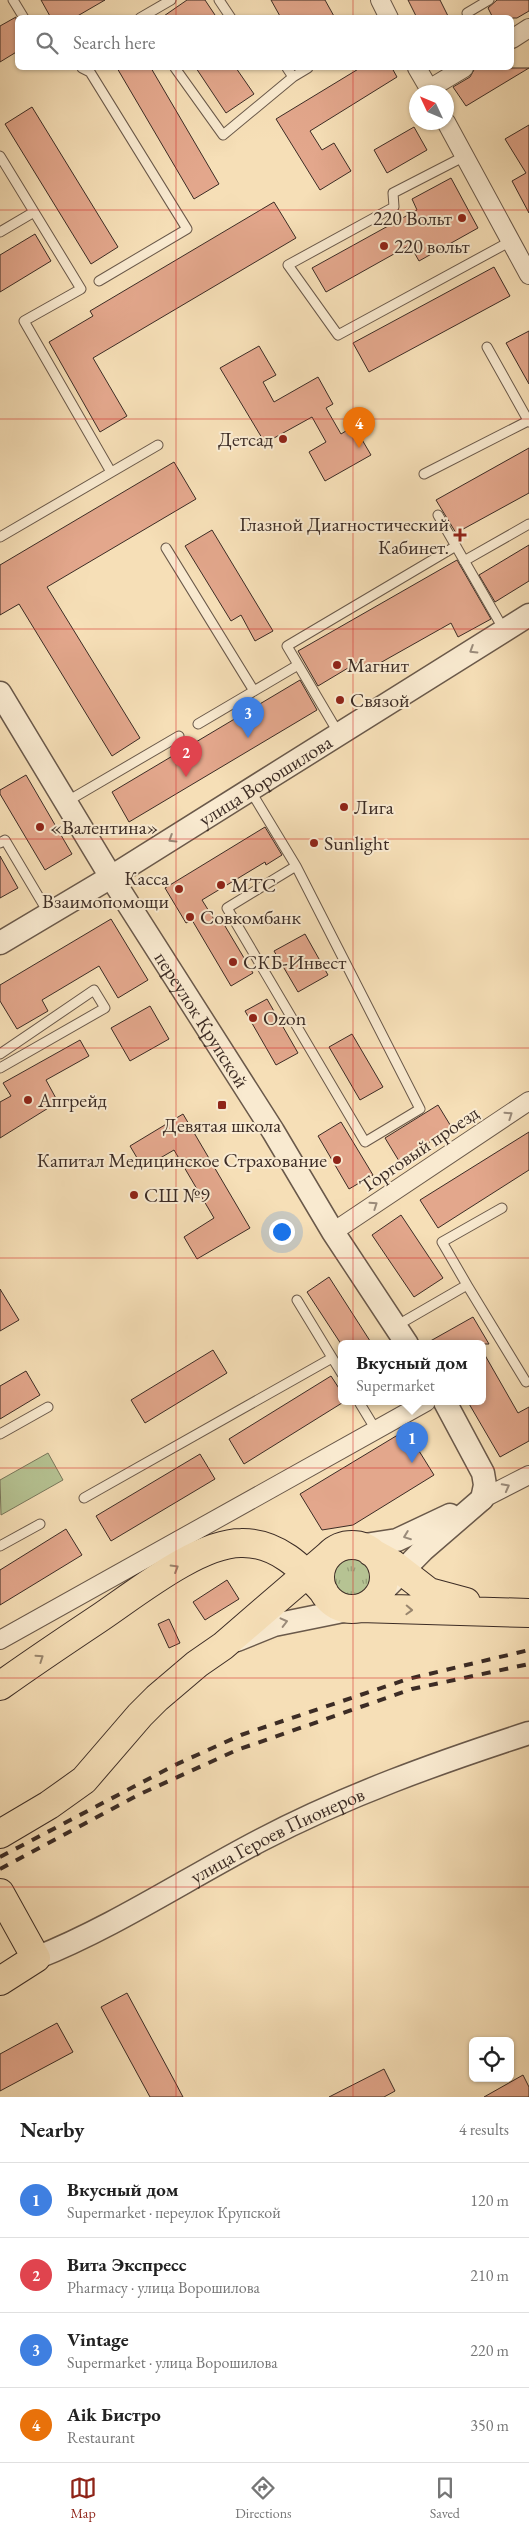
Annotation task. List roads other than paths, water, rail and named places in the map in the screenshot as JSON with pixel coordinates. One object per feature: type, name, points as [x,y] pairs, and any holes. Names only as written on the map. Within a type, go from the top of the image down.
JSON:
[{"type":"main road","points":[[0,1686],[190,1559],[215,1548],[240,1542],[263,1546],[277,1551],[315,1582],[336,1605],[523,1613]]},
{"type":"main road","points":[[0,1834],[70,1791],[96,1766],[157,1698],[197,1664],[315,1582],[331,1553],[344,1547],[365,1549],[393,1564],[420,1586],[449,1599],[523,1613]]},
{"type":"main road","points":[[363,1606],[384,1579],[381,1564],[365,1549]]},
{"type":"main road","points":[[6,1904],[36,1958]]},
{"type":"main road","name":"улица Героев Пионеров","points":[[0,1981],[36,1958]]},
{"type":"street","points":[[380,0],[387,15]]},
{"type":"street","points":[[514,38],[529,28]]},
{"type":"street","points":[[418,70],[427,85]]},
{"type":"street","points":[[439,85],[461,70]]},
{"type":"street","points":[[450,130],[529,275]]},
{"type":"street","name":"улица Ворошилова","points":[[0,943],[111,877],[529,615]]},
{"type":"street","name":"переулок Крупской","points":[[0,692],[111,877],[273,1131],[333,1232],[401,1335]]},
{"type":"street","name":"Торговый проезд","points":[[333,1232],[529,1101]]},
{"type":"street","points":[[0,1640],[421,1405]]},
{"type":"street","points":[[223,1646],[274,1625],[363,1606],[402,1573],[423,1550],[482,1499],[485,1484],[483,1473],[447,1405]]},
{"type":"street","points":[[365,1549],[404,1537],[529,1475]]},
{"type":"street","name":"улица Героев Пионеров","points":[[36,1958],[110,1923],[261,1840],[336,1804],[390,1781],[529,1733]]},
{"type":"lane","points":[[13,0],[22,15]]},
{"type":"lane","points":[[145,15],[171,0]]},
{"type":"lane","points":[[219,0],[229,15]]},
{"type":"lane","points":[[467,13],[489,0]]},
{"type":"lane","points":[[86,70],[90,72],[186,230],[99,281]]},
{"type":"lane","points":[[176,70],[223,135],[293,77],[305,70]]},
{"type":"lane","points":[[288,70],[293,77]]},
{"type":"lane","points":[[0,156],[81,289],[24,321],[111,472]]},
{"type":"lane","points":[[465,156],[394,193],[394,207],[288,265],[338,336],[511,241]]},
{"type":"lane","points":[[0,232],[34,212]]},
{"type":"lane","points":[[424,474],[529,422],[487,347]]},
{"type":"lane","points":[[0,537],[158,445]]},
{"type":"lane","points":[[438,515],[504,630]]},
{"type":"lane","points":[[464,561],[529,524]]},
{"type":"lane","points":[[340,735],[287,646],[456,546]]},
{"type":"lane","points":[[166,548],[254,691]]},
{"type":"lane","points":[[198,724],[298,665]]},
{"type":"lane","points":[[66,802],[179,736]]},
{"type":"lane","points":[[250,790],[296,866],[420,1109],[365,1142],[227,908],[296,866]]},
{"type":"lane","points":[[0,842],[5,840],[49,914]]},
{"type":"lane","points":[[0,1054],[94,990],[105,1008],[0,1068]]},
{"type":"lane","points":[[502,1208],[442,1242],[526,1382]]},
{"type":"lane","points":[[401,1335],[467,1285]]},
{"type":"lane","points":[[297,1300],[338,1368]]},
{"type":"lane","points":[[84,1498],[332,1358]]},
{"type":"lane","points":[[361,1405],[376,1430]]},
{"type":"lane","points":[[0,1434],[48,1407]]},
{"type":"lane","points":[[0,1546],[40,1524]]},
{"type":"railway","points":[[0,1857],[175,1765],[241,1735],[408,1679],[529,1650]]},
{"type":"railway","points":[[0,1869],[138,1795],[237,1750],[412,1689],[529,1664]]},
{"type":"place","name":"220 Вольт","points":[[462,218]]},
{"type":"place","name":"220 вольт","points":[[384,246]]},
{"type":"place","name":"Детсад","points":[[283,439]]},
{"type":"place","name":"Aik Бистро","points":[[359,448]]},
{"type":"place","name":"Глазной Диагностический Кабинет.","points":[[460,535]]},
{"type":"place","name":"Магнит","points":[[337,665]]},
{"type":"place","name":"Связой","points":[[340,700]]},
{"type":"place","name":"Vintage","points":[[248,738]]},
{"type":"place","name":"Вита Экспресс","points":[[186,777]]},
{"type":"place","name":"Лига","points":[[344,807]]},
{"type":"place","name":"«Валентина»","points":[[40,827]]},
{"type":"place","name":"Sunlight","points":[[314,843]]},
{"type":"place","name":"МТС","points":[[221,885]]},
{"type":"place","name":"Касса Взаимопомощи","points":[[179,889]]},
{"type":"place","name":"Совкомбанк","points":[[190,917]]},
{"type":"place","name":"СКБ-Инвест","points":[[233,962]]},
{"type":"place","name":"Ozon","points":[[253,1018]]},
{"type":"place","name":"Апгрейд","points":[[28,1100]]},
{"type":"place","name":"Девятая школа","points":[[222,1105]]},
{"type":"place","name":"Капитал Медицинское Страхование","points":[[337,1160]]},
{"type":"place","name":"СШ №9","points":[[134,1195]]},
{"type":"place","name":"Вкусный дом","points":[[412,1463]]}]
